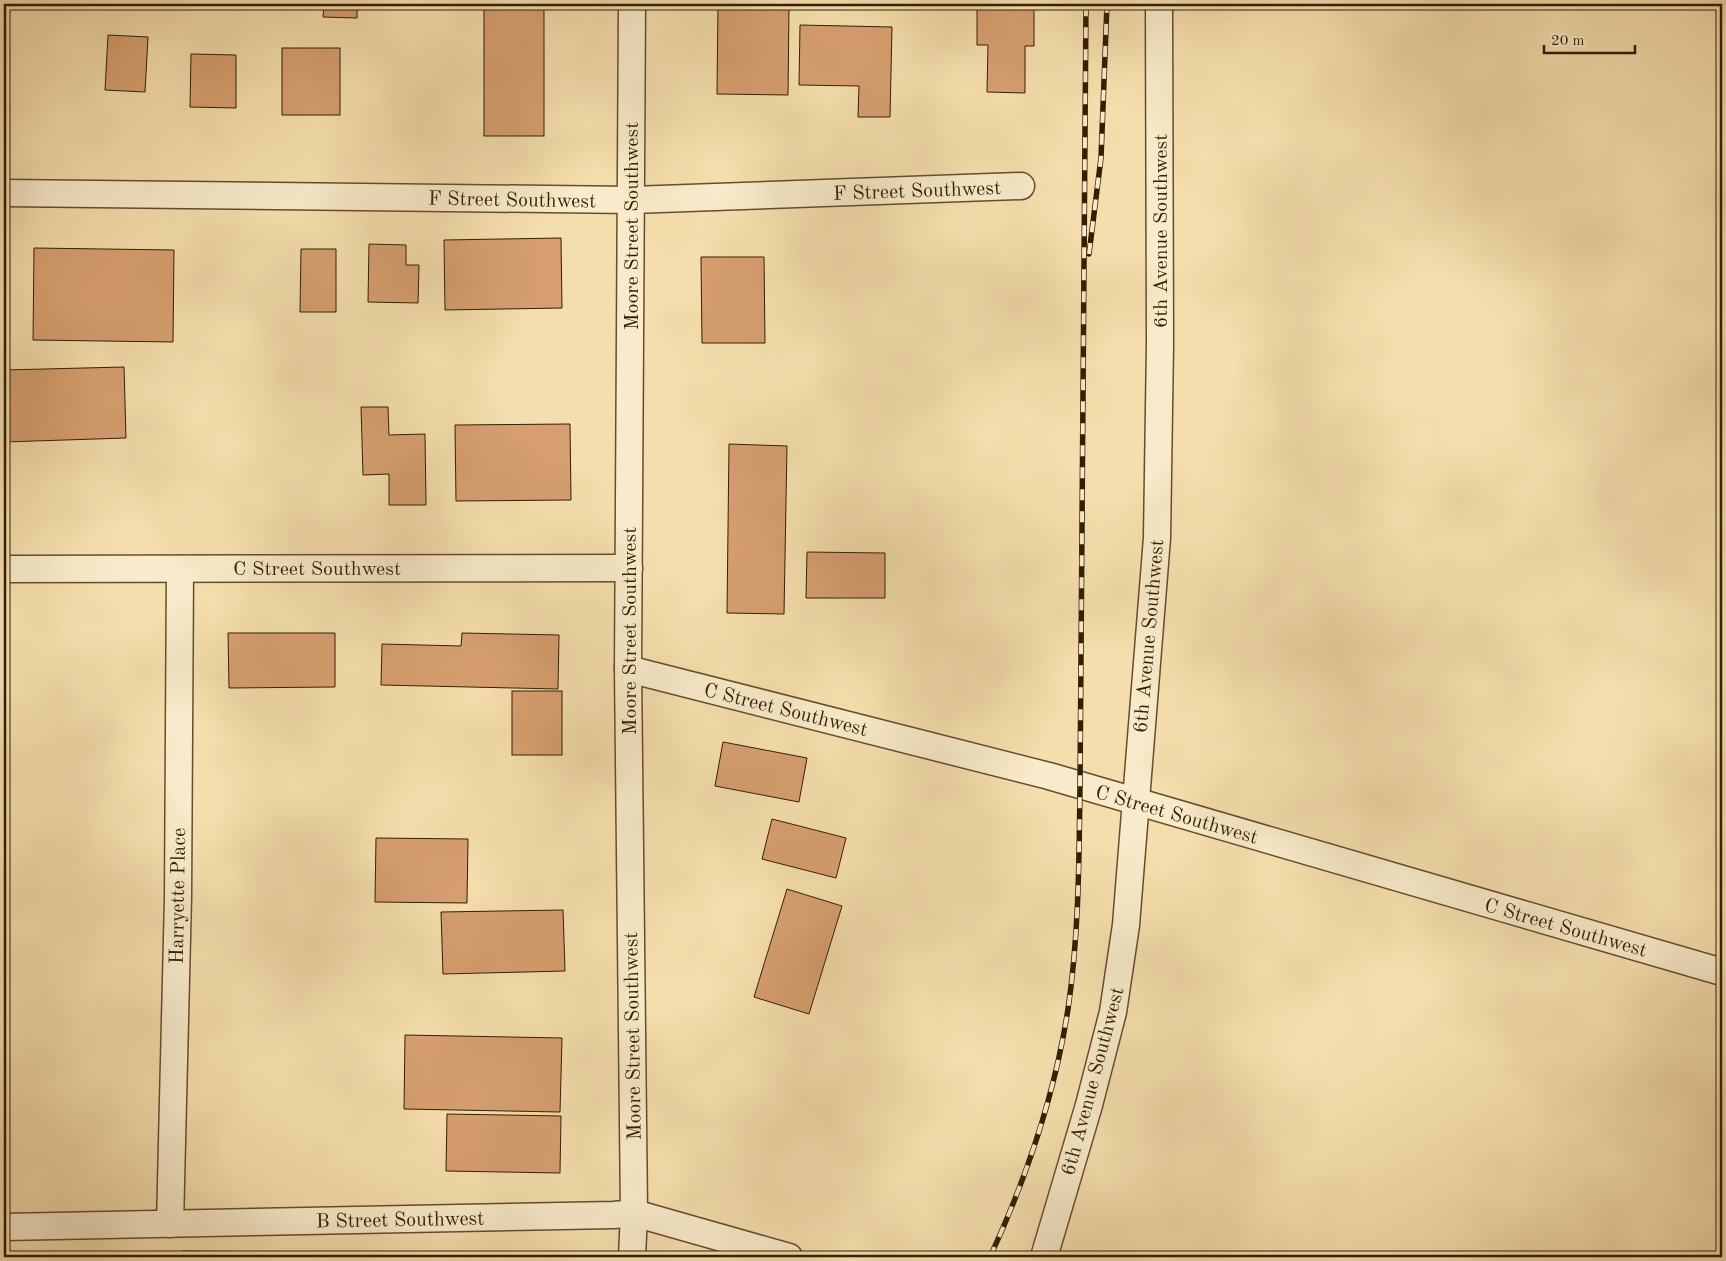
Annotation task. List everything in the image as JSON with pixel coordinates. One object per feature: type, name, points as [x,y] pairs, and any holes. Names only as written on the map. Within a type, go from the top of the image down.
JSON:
[{"type":"street","name":"Moore Street Southwest","points":[[632,4],[628,669],[634,1213],[632,1257]]},
{"type":"street","name":"6th Avenue Southwest","points":[[1044,1257],[1089,1106],[1113,1012],[1126,925],[1157,538],[1160,344],[1159,4]]},
{"type":"street","name":"F Street Southwest","points":[[4,193],[632,200],[1021,186]]},
{"type":"street","name":"C Street Southwest","points":[[4,569],[630,568]]},
{"type":"street","name":"Harryette Place","points":[[170,1224],[178,897],[180,569]]},
{"type":"street","name":"C Street Southwest","points":[[628,669],[1049,776],[1722,972]]},
{"type":"street","name":"B Street Southwest","points":[[4,1227],[614,1215],[634,1213],[789,1257]]},
{"type":"building","points":[[324,4],[357,4],[357,18],[323,17]]},
{"type":"building","points":[[484,4],[544,4],[544,136],[484,136]]},
{"type":"building","points":[[718,4],[789,4],[788,95],[717,94]]},
{"type":"building","points":[[977,4],[1034,4],[1034,46],[1025,46],[1025,93],[987,92],[988,45],[977,45]]},
{"type":"building","points":[[800,25],[892,27],[890,117],[858,117],[859,86],[799,85]]},
{"type":"building","points":[[108,35],[148,37],[145,92],[105,90]]},
{"type":"building","points":[[282,48],[340,48],[340,115],[282,115]]},
{"type":"building","points":[[191,54],[236,55],[236,108],[190,107]]},
{"type":"building","points":[[561,238],[562,308],[445,310],[444,240]]},
{"type":"building","points":[[369,244],[406,245],[406,265],[419,265],[418,303],[368,302]]},
{"type":"building","points":[[34,248],[174,250],[173,342],[33,340]]},
{"type":"building","points":[[301,249],[336,249],[336,312],[300,312]]},
{"type":"building","points":[[701,257],[764,257],[765,343],[702,343]]},
{"type":"building","points":[[124,367],[126,438],[4,442],[4,370]]},
{"type":"building","points":[[361,407],[388,407],[389,435],[425,434],[426,505],[389,505],[389,474],[363,475]]},
{"type":"building","points":[[570,424],[571,500],[456,501],[455,425]]},
{"type":"building","points":[[729,444],[787,446],[784,614],[727,613]]},
{"type":"building","points":[[807,552],[885,553],[885,598],[806,598]]},
{"type":"building","points":[[228,633],[335,633],[335,687],[229,688]]},
{"type":"building","points":[[462,633],[559,635],[558,689],[381,685],[382,644],[461,646]]},
{"type":"building","points":[[512,691],[562,691],[562,755],[512,755]]},
{"type":"building","points":[[723,742],[807,758],[799,802],[715,786]]},
{"type":"building","points":[[772,819],[846,838],[836,878],[762,859]]},
{"type":"building","points":[[376,838],[468,839],[467,903],[375,902]]},
{"type":"building","points":[[787,889],[842,906],[809,1014],[754,997]]},
{"type":"building","points":[[563,910],[565,971],[443,974],[441,912]]},
{"type":"building","points":[[405,1035],[562,1038],[560,1112],[404,1109]]},
{"type":"building","points":[[447,1114],[561,1116],[560,1173],[446,1171]]},
{"type":"building","points":[[182,1251],[284,1252],[284,1257],[182,1257]]},
{"type":"railway","points":[[990,1257],[1016,1197],[1038,1136],[1055,1073],[1072,981],[1078,898],[1080,786],[1086,4]]},
{"type":"railway","points":[[1089,254],[1101,158],[1107,4]]}]
